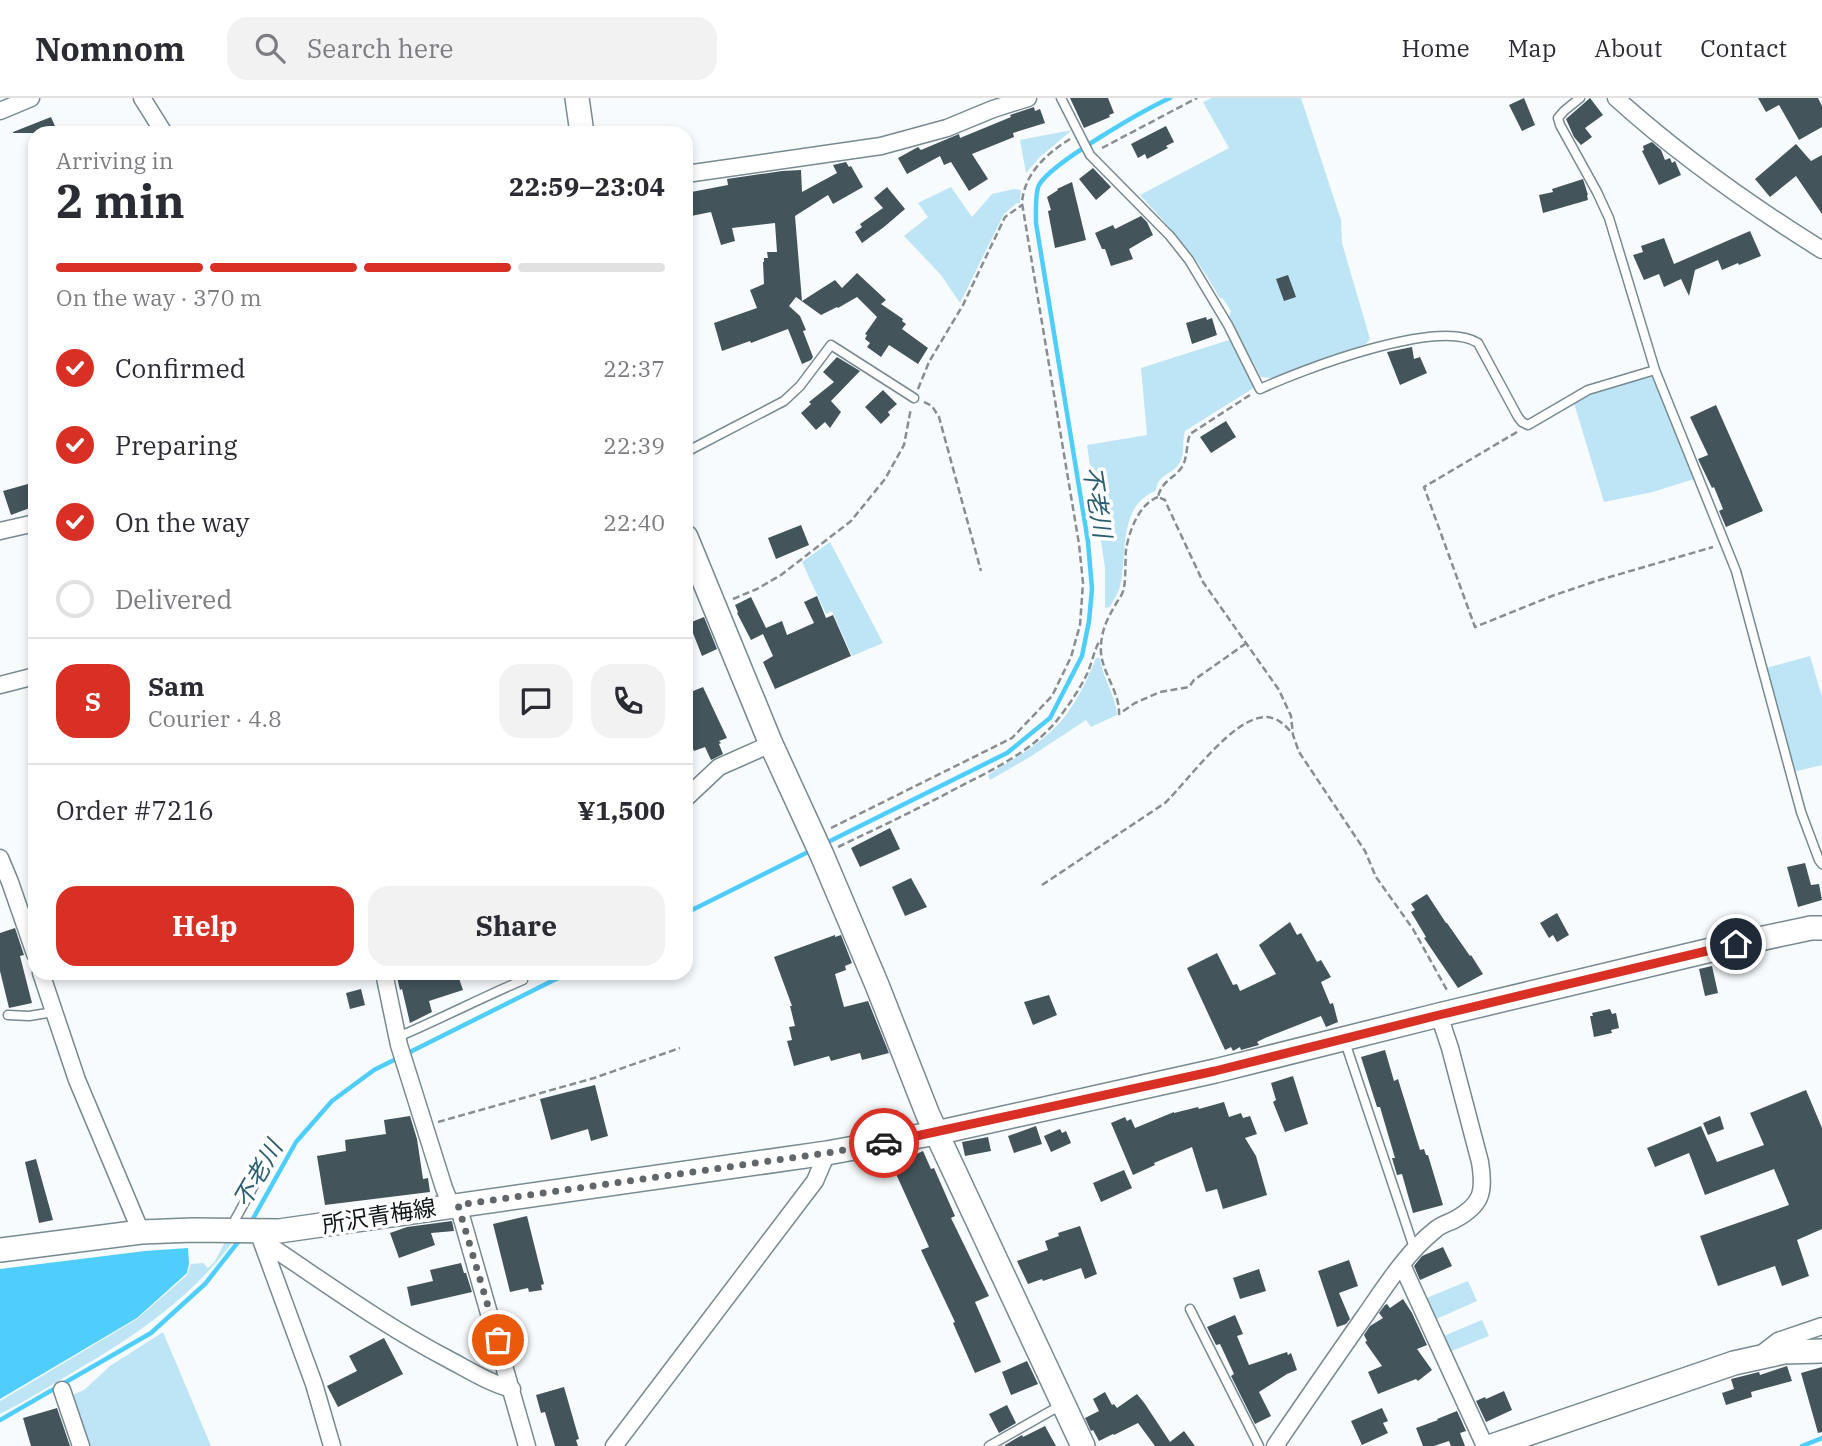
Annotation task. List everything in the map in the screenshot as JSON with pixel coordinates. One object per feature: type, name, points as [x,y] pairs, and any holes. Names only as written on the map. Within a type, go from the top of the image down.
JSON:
[{"type":"main road","points":[[577,98],[581,126]]},
{"type":"main road","points":[[693,554],[771,744],[877,985],[936,1133],[1083,1446]]},
{"type":"main road","name":"所沢青梅線","points":[[0,1250],[141,1233],[246,1233],[316,1226],[827,1153],[936,1133],[1215,1071],[1818,923]]},
{"type":"main road","points":[[1492,1446],[1717,1368],[1784,1352],[1822,1351]]},
{"type":"street","points":[[0,111],[30,98]]},
{"type":"street","points":[[142,98],[160,126]]},
{"type":"street","points":[[693,173],[880,146],[947,128],[991,104],[1028,98]]},
{"type":"street","points":[[1616,98],[1645,124],[1717,178],[1820,245]]},
{"type":"street","points":[[0,531],[28,525]]},
{"type":"street","points":[[0,685],[28,678]]},
{"type":"street","points":[[693,791],[719,767],[771,744]]},
{"type":"street","points":[[0,858],[28,934]]},
{"type":"street","points":[[43,980],[77,1080],[141,1233]]},
{"type":"street","points":[[386,980],[400,1047],[444,1188],[454,1205],[512,1389],[527,1446]]},
{"type":"street","points":[[1275,1446],[1414,1248],[1437,1228],[1462,1216],[1481,1194],[1483,1180],[1480,1163],[1450,1048],[1449,1013]]},
{"type":"street","points":[[614,1446],[816,1181],[827,1153]]},
{"type":"street","points":[[246,1233],[382,1321],[495,1384],[512,1389]]},
{"type":"street","points":[[246,1233],[318,1396],[332,1446]]},
{"type":"street","points":[[1402,1265],[1485,1446]]},
{"type":"street","points":[[1758,1357],[1778,1341],[1822,1326]]},
{"type":"street","points":[[62,1390],[81,1446]]},
{"type":"lane","points":[[1061,98],[1090,155],[1170,236],[1189,260],[1228,325],[1260,389],[1384,344],[1411,339],[1462,337],[1478,343],[1518,417],[1528,425],[1588,390],[1655,370]]},
{"type":"lane","points":[[1580,98],[1558,118],[1560,125],[1609,218],[1655,370],[1736,571],[1801,812],[1822,864]]},
{"type":"lane","points":[[693,448],[784,401],[792,395],[831,345],[914,398]]},
{"type":"lane","points":[[400,1047],[443,1018],[482,997],[523,980]]},
{"type":"lane","points":[[8,1015],[29,1016],[54,1012]]},
{"type":"lane","points":[[1344,1039],[1414,1248]]},
{"type":"lane","points":[[246,1233],[269,1158]]},
{"type":"lane","points":[[1190,1309],[1259,1446]]},
{"type":"lane","points":[[989,1446],[1064,1404]]},
{"type":"path","points":[[1090,155],[1197,98]]},
{"type":"path","points":[[818,846],[1012,738],[1052,696],[1072,657],[1080,625],[1082,570],[1022,205],[1023,189],[1040,163],[1062,144],[1080,136]]},
{"type":"path","points":[[1158,497],[1166,481],[1183,465],[1190,434],[1260,389]]},
{"type":"path","points":[[914,398],[932,406],[939,417],[981,571]]},
{"type":"path","points":[[1528,425],[1424,487],[1475,627],[1596,581],[1726,544]]},
{"type":"path","points":[[1245,643],[1194,680],[1189,687],[1160,692],[1119,714],[1103,663],[1102,637],[1105,622],[1124,587],[1127,547],[1136,520],[1149,501],[1158,497],[1165,500],[1203,582],[1279,690],[1291,716],[1299,752],[1365,851],[1376,877],[1413,929],[1449,1013]]},
{"type":"path","points":[[738,598],[781,575]]},
{"type":"path","points":[[818,846],[906,815],[985,774],[1027,747],[1055,723],[1070,704],[1087,674],[1102,637]]},
{"type":"path","points":[[1042,885],[1165,803],[1197,766],[1252,720],[1272,718],[1293,734]]},
{"type":"path","points":[[425,1128],[594,1078],[680,1048]]},
{"type":"shaded area","points":[[1212,98],[1301,98],[1341,220],[1342,243],[1370,339],[1366,344],[1271,378],[1261,377],[1229,317],[1231,311],[1183,243],[1140,195],[1229,148],[1203,102]]},
{"type":"shaded area","points":[[1072,130],[1040,157],[1026,173],[1020,140]]},
{"type":"shaded area","points":[[951,187],[972,217],[992,194],[1021,190],[1020,203],[1004,214],[960,303],[941,275],[904,236],[928,217],[918,203]]},
{"type":"shaded area","points":[[1232,339],[1254,385],[1252,389],[1185,431],[1179,464],[1160,480],[1155,491],[1143,499],[1129,520],[1120,587],[1110,607],[1105,608],[1105,568],[1087,445],[1147,435],[1141,368]]},
{"type":"shaded area","points":[[1644,376],[1654,378],[1694,479],[1653,492],[1604,502],[1573,400]]},
{"type":"shaded area","points":[[830,542],[883,643],[852,656],[832,611],[826,614],[802,562]]},
{"type":"shaded area","points":[[1810,656],[1822,697],[1822,765],[1793,772],[1766,668]]},
{"type":"shaded area","points":[[1096,658],[1100,658],[1117,715],[1091,727],[1086,720],[990,780],[988,775],[1037,743],[1062,720],[1072,707]]},
{"type":"shaded area","points":[[226,1240],[234,1240],[200,1280],[162,1314],[97,1358],[0,1414],[0,1401],[137,1319],[187,1275],[191,1264],[203,1263],[208,1268],[215,1261]]},
{"type":"shaded area","points":[[1468,1281],[1477,1301],[1434,1320],[1424,1299]]},
{"type":"shaded area","points":[[1482,1320],[1489,1336],[1449,1352],[1441,1337]]},
{"type":"shaded area","points":[[163,1332],[211,1446],[89,1446],[72,1395],[84,1390],[110,1366]]},
{"type":"water","points":[[188,1248],[187,1273],[137,1318],[0,1399],[0,1269]]},
{"type":"building","points":[[1070,98],[1108,98],[1114,113],[1084,128]]},
{"type":"building","points":[[1524,98],[1535,125],[1522,131],[1509,105]]},
{"type":"building","points":[[1590,98],[1603,115],[1585,128],[1592,137],[1581,145],[1566,119]]},
{"type":"building","points":[[1758,98],[1818,98],[1822,106],[1822,127],[1799,140],[1779,105],[1766,112]]},
{"type":"building","points":[[1034,107],[1035,111],[1040,109],[1045,123],[1013,133],[1014,137],[972,154],[988,179],[969,191],[951,162],[944,165],[940,156],[907,174],[898,158],[918,147],[921,150],[959,134],[960,138]]},
{"type":"building","points":[[51,117],[55,126],[28,126]]},
{"type":"building","points":[[28,126],[28,133],[13,132]]},
{"type":"building","points":[[1166,126],[1174,142],[1147,159],[1145,154],[1138,158],[1131,144]]},
{"type":"building","points":[[1652,142],[1661,150],[1665,160],[1670,158],[1672,163],[1675,161],[1681,175],[1659,185],[1642,151],[1643,146]]},
{"type":"building","points":[[1796,144],[1811,161],[1822,155],[1822,214],[1796,176],[1770,197],[1755,179]]},
{"type":"building","points":[[846,162],[863,187],[833,204],[828,195],[795,216],[802,301],[835,280],[842,288],[857,273],[886,300],[881,304],[903,319],[906,324],[902,329],[928,348],[918,364],[889,345],[881,357],[867,347],[870,343],[865,339],[865,334],[877,317],[857,297],[821,315],[796,297],[789,306],[800,316],[806,330],[803,331],[813,357],[811,360],[802,364],[788,329],[722,351],[714,323],[757,308],[750,290],[764,284],[763,262],[764,258],[768,258],[767,252],[777,252],[775,223],[732,228],[735,241],[721,245],[711,212],[693,216],[693,192],[728,185],[727,179],[801,170],[802,192],[837,173],[833,165]]},
{"type":"building","points":[[1093,168],[1111,187],[1096,200],[1079,179]]},
{"type":"building","points":[[1583,179],[1588,200],[1543,213],[1539,195]]},
{"type":"building","points":[[1072,182],[1086,240],[1055,248],[1047,197]]},
{"type":"building","points":[[887,187],[905,209],[862,243],[855,232],[862,227],[860,224],[883,208],[874,198]]},
{"type":"building","points":[[1141,216],[1153,235],[1129,249],[1133,259],[1111,266],[1095,233],[1113,225],[1115,229]]},
{"type":"building","points":[[1750,231],[1761,256],[1722,270],[1718,260],[1695,270],[1689,296],[1681,279],[1664,287],[1659,274],[1644,280],[1633,255],[1643,252],[1641,246],[1664,238],[1674,264]]},
{"type":"building","points":[[1288,275],[1296,297],[1284,301],[1276,279]]},
{"type":"building","points":[[1206,317],[1207,320],[1212,318],[1217,335],[1192,344],[1186,323]]},
{"type":"building","points":[[1412,347],[1414,359],[1420,357],[1427,373],[1400,385],[1387,352]]},
{"type":"building","points":[[837,357],[860,371],[831,401],[841,412],[830,428],[825,422],[816,430],[801,413],[811,404],[809,402],[834,382],[823,372]]},
{"type":"building","points":[[883,390],[897,404],[881,424],[865,407]]},
{"type":"building","points":[[1716,405],[1763,511],[1726,527],[1719,511],[1723,509],[1714,487],[1712,488],[1698,459],[1708,455],[1690,417]]},
{"type":"building","points":[[1226,421],[1236,437],[1211,453],[1200,437]]},
{"type":"building","points":[[28,484],[28,509],[11,515],[3,491]]},
{"type":"building","points":[[801,525],[809,545],[776,559],[768,538]]},
{"type":"building","points":[[817,596],[826,618],[833,615],[851,656],[775,689],[763,662],[773,656],[763,634],[751,640],[735,605],[751,597],[766,628],[782,621],[787,635],[814,623],[804,602]]},
{"type":"building","points":[[704,617],[717,649],[702,656],[693,633],[693,621]]},
{"type":"building","points":[[703,687],[727,738],[719,741],[723,754],[711,760],[705,747],[694,751],[693,749],[693,691]]},
{"type":"building","points":[[890,828],[900,849],[860,867],[851,848]]},
{"type":"building","points":[[1805,863],[1811,885],[1819,884],[1822,900],[1798,907],[1787,867]]},
{"type":"building","points":[[911,878],[927,907],[905,916],[892,887]]},
{"type":"building","points":[[1427,894],[1483,974],[1458,988],[1424,938],[1426,937],[1411,912],[1415,910],[1411,904]]},
{"type":"building","points":[[1557,913],[1569,935],[1557,942],[1553,935],[1549,938],[1540,923]]},
{"type":"building","points":[[1290,922],[1297,935],[1301,933],[1317,962],[1321,960],[1331,977],[1321,982],[1330,1004],[1333,1003],[1338,1022],[1326,1027],[1321,1016],[1265,1038],[1257,1042],[1259,1045],[1241,1050],[1240,1047],[1233,1051],[1231,1047],[1225,1050],[1187,968],[1217,953],[1233,985],[1237,984],[1240,991],[1276,974],[1259,945]]},
{"type":"building","points":[[15,928],[24,955],[20,956],[32,1003],[9,1008],[0,971],[0,933]]},
{"type":"building","points":[[841,935],[852,963],[845,966],[846,970],[835,974],[844,1007],[868,1001],[889,1053],[862,1060],[860,1053],[831,1061],[829,1056],[794,1066],[787,1041],[792,1040],[789,1027],[795,1026],[792,1006],[774,957]]},
{"type":"building","points":[[1712,966],[1718,993],[1705,996],[1699,969]]},
{"type":"building","points":[[398,980],[459,980],[463,990],[429,1001],[432,1012],[410,1023],[402,989],[400,990]]},
{"type":"building","points":[[361,989],[365,1005],[350,1009],[346,993]]},
{"type":"building","points":[[1049,995],[1057,1015],[1033,1025],[1024,1002]]},
{"type":"building","points":[[1610,1009],[1612,1014],[1616,1013],[1619,1028],[1611,1030],[1612,1033],[1594,1037],[1590,1016],[1593,1016],[1592,1013]]},
{"type":"building","points":[[1385,1050],[1394,1081],[1398,1079],[1420,1150],[1424,1149],[1428,1155],[1443,1205],[1413,1213],[1402,1174],[1397,1175],[1392,1158],[1395,1158],[1380,1107],[1377,1107],[1361,1057]]},
{"type":"building","points":[[1293,1076],[1308,1124],[1285,1132],[1273,1102],[1276,1100],[1271,1083]]},
{"type":"building","points":[[595,1085],[608,1136],[591,1141],[588,1129],[551,1140],[540,1099]]},
{"type":"building","points":[[1806,1090],[1822,1128],[1822,1229],[1797,1240],[1809,1276],[1782,1286],[1775,1266],[1718,1286],[1700,1236],[1789,1205],[1774,1169],[1705,1195],[1689,1153],[1655,1167],[1647,1148],[1701,1126],[1717,1162],[1764,1145],[1750,1113]]},
{"type":"building","points":[[1224,1102],[1229,1117],[1241,1113],[1243,1118],[1250,1116],[1257,1134],[1245,1138],[1256,1156],[1267,1195],[1223,1209],[1217,1189],[1206,1192],[1192,1147],[1133,1175],[1111,1123],[1125,1117],[1127,1121],[1131,1119],[1135,1128],[1174,1112]]},
{"type":"building","points":[[410,1116],[417,1139],[423,1179],[428,1178],[430,1192],[325,1205],[317,1156],[346,1151],[345,1140],[386,1134],[384,1120]]},
{"type":"building","points":[[1720,1116],[1724,1129],[1708,1135],[1703,1123]]},
{"type":"building","points":[[1036,1126],[1042,1144],[1014,1153],[1008,1136]]},
{"type":"building","points":[[1060,1129],[1062,1133],[1066,1131],[1071,1143],[1051,1152],[1044,1136]]},
{"type":"building","points":[[988,1137],[991,1151],[965,1156],[962,1142]]},
{"type":"building","points":[[923,1151],[931,1169],[934,1168],[955,1216],[951,1218],[989,1296],[975,1302],[1001,1362],[975,1373],[953,1323],[955,1322],[921,1250],[929,1247],[892,1165]]},
{"type":"building","points":[[36,1159],[53,1220],[39,1223],[25,1162]]},
{"type":"building","points":[[1124,1170],[1132,1188],[1101,1202],[1093,1183]]},
{"type":"building","points":[[527,1216],[544,1284],[541,1285],[542,1290],[529,1292],[528,1288],[510,1292],[493,1224]]},
{"type":"building","points":[[452,1221],[454,1231],[431,1233],[435,1245],[399,1258],[390,1233],[407,1227]]},
{"type":"building","points":[[1080,1226],[1097,1274],[1085,1279],[1081,1268],[1028,1284],[1017,1261],[1048,1250],[1045,1241],[1059,1236],[1058,1233]]},
{"type":"building","points":[[1443,1247],[1452,1266],[1420,1280],[1414,1266],[1422,1256]]},
{"type":"building","points":[[1349,1260],[1358,1286],[1339,1293],[1350,1319],[1346,1324],[1337,1327],[1318,1271]]},
{"type":"building","points":[[461,1263],[472,1292],[411,1306],[407,1287],[433,1281],[430,1270]]},
{"type":"building","points":[[1259,1269],[1266,1291],[1240,1299],[1233,1278]]},
{"type":"building","points":[[1403,1299],[1427,1345],[1417,1349],[1432,1370],[1418,1381],[1416,1379],[1378,1394],[1368,1372],[1382,1366],[1365,1342],[1367,1341],[1364,1335],[1370,1326],[1383,1318],[1379,1313],[1385,1305],[1390,1308]]},
{"type":"building","points":[[1235,1315],[1243,1334],[1237,1336],[1249,1365],[1287,1352],[1288,1355],[1291,1353],[1297,1370],[1259,1392],[1271,1416],[1255,1424],[1231,1376],[1234,1374],[1220,1344],[1216,1345],[1207,1327]]},
{"type":"building","points":[[384,1338],[403,1374],[338,1407],[327,1386],[357,1371],[349,1356]]},
{"type":"building","points":[[1027,1361],[1038,1384],[1011,1395],[1002,1372]]},
{"type":"building","points":[[1787,1366],[1792,1381],[1751,1392],[1752,1397],[1726,1405],[1722,1393],[1734,1389],[1731,1379],[1759,1372],[1760,1375]]},
{"type":"building","points":[[1822,1367],[1822,1432],[1818,1433],[1801,1373]]},
{"type":"building","points":[[564,1387],[579,1439],[576,1440],[578,1446],[555,1446],[545,1412],[541,1413],[536,1395]]},
{"type":"building","points":[[1504,1391],[1512,1410],[1486,1422],[1476,1401]]},
{"type":"building","points":[[1105,1392],[1112,1405],[1117,1408],[1137,1394],[1170,1442],[1184,1431],[1195,1446],[1155,1446],[1138,1423],[1099,1441],[1085,1418],[1099,1411],[1093,1399]]},
{"type":"building","points":[[1007,1405],[1016,1423],[999,1433],[989,1414]]},
{"type":"building","points":[[57,1408],[70,1446],[31,1446],[23,1418]]},
{"type":"building","points":[[1382,1408],[1388,1421],[1383,1423],[1388,1433],[1362,1445],[1351,1421]]},
{"type":"building","points":[[1457,1411],[1466,1431],[1460,1433],[1465,1446],[1451,1446],[1449,1441],[1423,1446],[1416,1428]]},
{"type":"building","points":[[1045,1426],[1056,1446],[1005,1446],[1022,1435],[1023,1437]]},
{"type":"waterway","name":"不老川","points":[[826,843],[1007,753],[1050,718],[1082,656],[1092,589],[1088,542],[1036,223],[1037,193],[1039,185],[1047,175],[1079,151],[1170,98]]},
{"type":"waterway","name":"不老川","points":[[693,910],[808,852]]},
{"type":"waterway","name":"不老川","points":[[250,1224],[296,1142],[332,1101],[374,1070],[554,980]]},
{"type":"waterway","name":"不老川","points":[[0,1420],[151,1333],[205,1284],[242,1237]]},
{"type":"waterway","points":[[1802,1446],[1822,1438]]},
{"type":"way so far","points":[[498,1340],[458,1205],[884,1143]]},
{"type":"route","points":[[884,1143],[1215,1071],[1736,944]]}]
